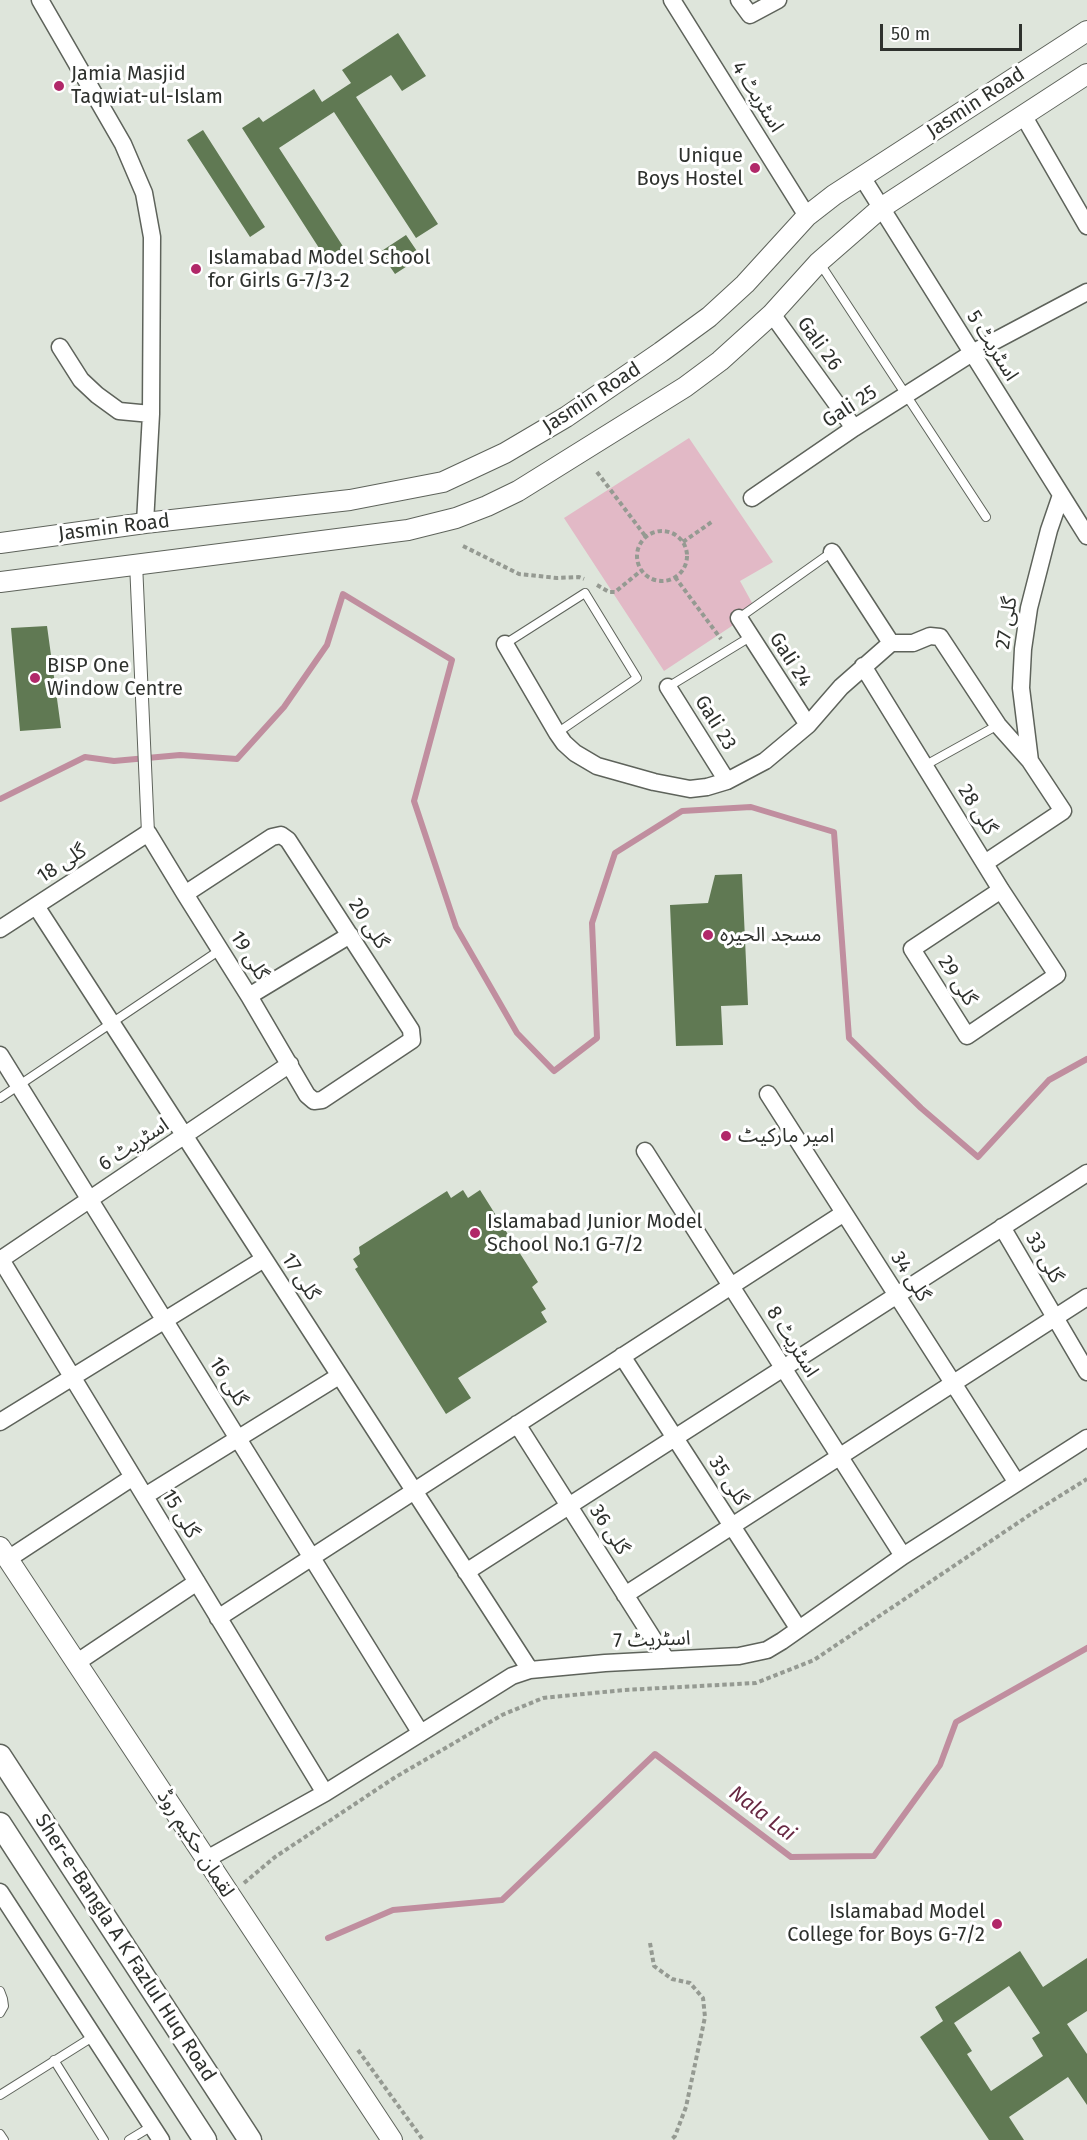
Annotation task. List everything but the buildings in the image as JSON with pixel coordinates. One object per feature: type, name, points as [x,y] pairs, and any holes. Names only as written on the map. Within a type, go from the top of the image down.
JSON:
[{"type":"main road","name":"Sher-e-Bangla A K Fazlul Huq Road","points":[[0,1756],[250,2140]]},
{"type":"main road","name":"Sher-e-Bangla A K Fazlul Huq Road","points":[[0,1824],[205,2140]]},
{"type":"street","points":[[40,0],[123,144],[144,193],[152,237],[151,414],[145,523]]},
{"type":"street","name":"اسٹریٹ 4","points":[[672,0],[807,216]]},
{"type":"street","points":[[739,0],[750,15],[778,0]]},
{"type":"street","name":"Jasmin Road","points":[[0,543],[145,523],[350,500],[443,482],[505,453],[566,417],[709,317],[745,284],[807,216],[834,195],[1087,31]]},
{"type":"street","name":"Jasmin Road","points":[[0,582],[408,530],[456,518],[487,506],[527,486],[685,387],[720,361],[771,314],[819,262],[881,208],[1087,74]]},
{"type":"street","points":[[1023,115],[1087,226]]},
{"type":"street","name":"اسٹریٹ 5","points":[[862,177],[1087,537]]},
{"type":"street","name":"Gali 25","points":[[752,498],[854,428],[972,353],[1087,292]]},
{"type":"street","name":"Gali 26","points":[[771,314],[854,428]]},
{"type":"street","points":[[60,347],[81,380],[97,395],[119,411],[151,414]]},
{"type":"street","name":"گلی 27","points":[[1030,761],[1021,688],[1023,649],[1029,608],[1049,530],[1061,495]]},
{"type":"street","points":[[506,644],[557,733],[575,753],[597,766],[643,779],[690,789],[707,788],[727,781],[765,761],[808,725],[840,687],[891,643],[832,552]]},
{"type":"street","points":[[136,563],[148,833]]},
{"type":"street","name":"Gali 24","points":[[739,618],[808,725]]},
{"type":"street","name":"گلی 27","points":[[891,643],[913,643],[930,636],[940,637],[998,725],[1030,761],[1063,812],[985,863]]},
{"type":"street","name":"گلی 28","points":[[863,666],[1001,890],[1057,975],[968,1036]]},
{"type":"street","name":"Gali 23","points":[[668,687],[727,781]]},
{"type":"street","name":"گلی 19","points":[[148,833],[307,1095],[314,1101]]},
{"type":"street","name":"گلی 18","points":[[0,929],[148,833]]},
{"type":"street","name":"گلی 20","points":[[185,894],[272,837],[281,835],[288,840],[411,1030],[412,1040],[322,1100],[314,1101]]},
{"type":"street","name":"گلی 29","points":[[968,1036],[912,948],[1001,890]]},
{"type":"street","name":"گلی 17","points":[[36,906],[530,1670]]},
{"type":"street","points":[[249,996],[350,935]]},
{"type":"street","name":"گلی 16","points":[[0,1055],[420,1732]]},
{"type":"street","name":"اسٹریٹ 6","points":[[0,1259],[290,1064]]},
{"type":"street","name":"گلی 34","points":[[768,1094],[1017,1483]]},
{"type":"street","name":"اسٹریٹ 8","points":[[645,1151],[903,1556]]},
{"type":"street","points":[[466,1572],[1087,1173]]},
{"type":"street","points":[[218,1618],[844,1213]]},
{"type":"street","name":"گلی 33","points":[[1002,1227],[1087,1372]]},
{"type":"street","name":"گلی 15","points":[[0,1259],[325,1793]]},
{"type":"street","points":[[0,1422],[264,1259]]},
{"type":"street","points":[[626,1594],[1087,1297]]},
{"type":"street","name":"گلی 35","points":[[622,1356],[798,1628]]},
{"type":"street","points":[[145,1496],[339,1376]]},
{"type":"street","name":"گلی 36","points":[[516,1424],[666,1659]]},
{"type":"street","name":"اسٹریٹ 7","points":[[205,1860],[325,1793],[512,1676],[530,1670],[666,1659],[711,1659],[767,1650],[903,1556],[1087,1438]]},
{"type":"street","points":[[4,1553],[133,1477]]},
{"type":"street","name":"لقمان حکیم روڈ","points":[[4,1553],[392,2140]]},
{"type":"street","points":[[76,1663],[197,1582]]},
{"type":"street","points":[[2,1898],[161,2140]]},
{"type":"lane","points":[[819,262],[986,517]]},
{"type":"lane","points":[[739,618],[832,552]]},
{"type":"lane","points":[[506,644],[585,593],[637,678],[557,733]]},
{"type":"lane","points":[[668,687],[750,637]]},
{"type":"lane","points":[[924,766],[998,725]]},
{"type":"lane","points":[[0,1098],[220,950]]},
{"type":"lane","points":[[0,1991],[4,2007],[0,2013]]},
{"type":"lane","points":[[0,2095],[94,2036]]},
{"type":"lane","points":[[54,2060],[104,2140]]},
{"type":"lane","points":[[129,2140],[152,2126]]},
{"type":"lane","points":[[0,2134],[4,2140]]},
{"type":"path","points":[[597,471],[646,537]]},
{"type":"path","points":[[682,542],[713,521]]},
{"type":"path","points":[[657,531],[666,531],[674,534],[682,542],[687,555],[686,564],[675,577],[658,580],[650,578],[642,570],[637,556],[639,547],[646,537],[657,531]]},
{"type":"path","points":[[463,546],[519,574],[557,578],[579,577],[609,592],[615,592],[642,570]]},
{"type":"path","points":[[675,577],[729,650]]},
{"type":"path","points":[[241,1885],[275,1857],[394,1778],[502,1715],[532,1702],[543,1698],[624,1690],[756,1683],[814,1660],[1087,1479]]},
{"type":"path","points":[[650,1943],[654,1966],[672,1979],[690,1983],[703,1998],[705,2016],[686,2107],[675,2136],[671,2140]]},
{"type":"path","points":[[353,2044],[423,2140]]},
{"type":"shaded area","points":[[689,438],[773,562],[740,581],[756,610],[664,671],[564,518]]},
{"type":"waterway","points":[[0,799],[85,757],[114,761],[180,755],[237,759],[284,707],[327,645],[343,594],[452,660],[414,801],[456,927],[517,1033],[554,1071],[597,1038],[592,923],[615,853],[682,811],[751,807],[834,832],[849,1038],[921,1108],[978,1157],[1049,1080],[1087,1059]]},
{"type":"waterway","name":"Nala Lai","points":[[328,1938],[393,1910],[502,1900],[655,1754],[791,1857],[874,1856],[940,1765],[956,1722],[1087,1648]]},
{"type":"place","name":"Jamia Masjid Taqwiat-ul-Islam","points":[[59,86]]},
{"type":"place","name":"Unique Boys Hostel","points":[[755,168]]},
{"type":"place","name":"Islamabad Model School for Girls G-7/3-2","points":[[196,269]]},
{"type":"place","name":"BISP One Window Centre","points":[[35,678]]},
{"type":"place","name":"مسجد الحیرہ","points":[[708,935]]},
{"type":"place","name":"امیر مارکیٹ","points":[[726,1136]]},
{"type":"place","name":"Islamabad Junior Model School No.1 G-7/2","points":[[475,1233]]},
{"type":"place","name":"Islamabad Model College for Boys G-7/2","points":[[997,1924]]}]
